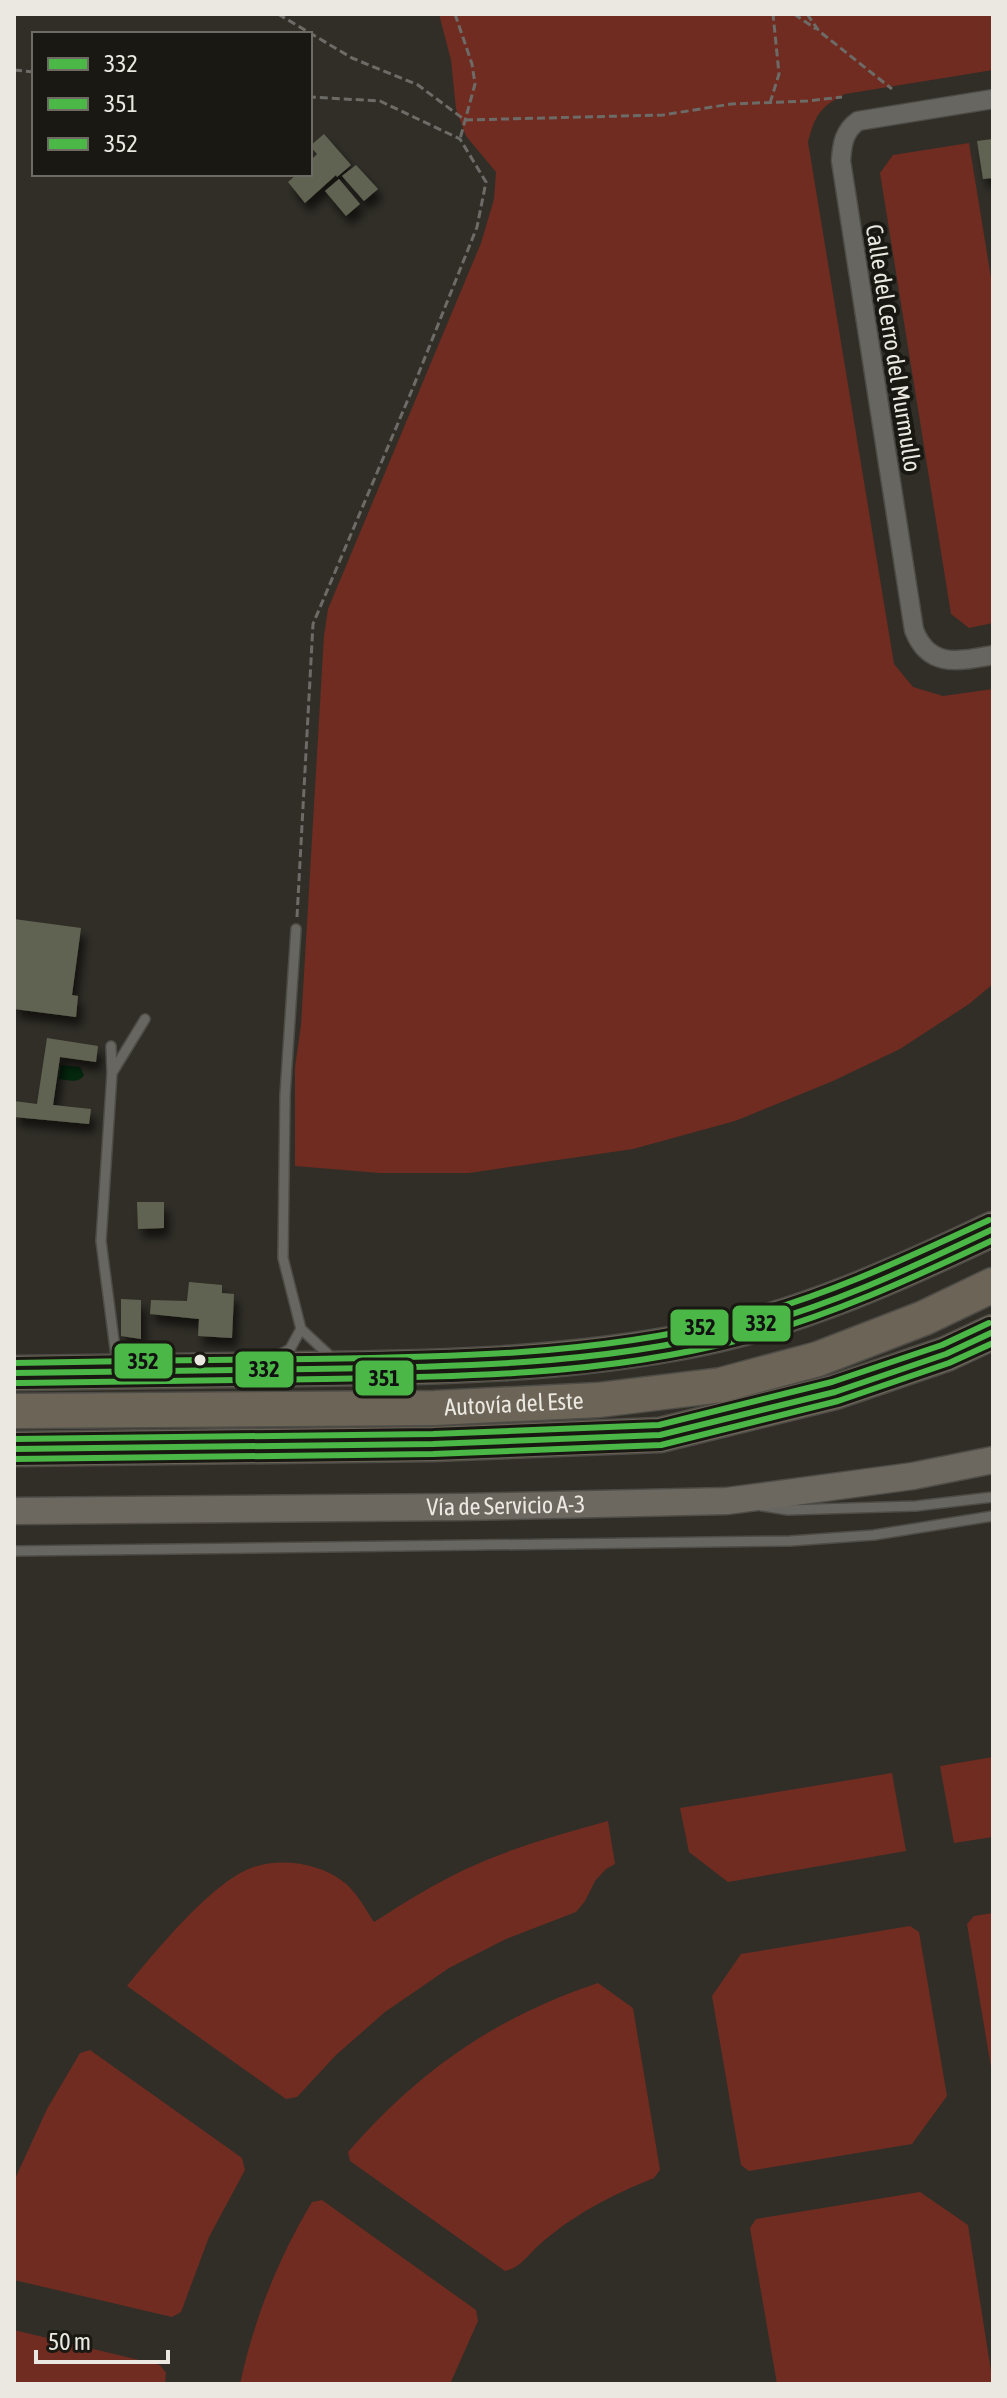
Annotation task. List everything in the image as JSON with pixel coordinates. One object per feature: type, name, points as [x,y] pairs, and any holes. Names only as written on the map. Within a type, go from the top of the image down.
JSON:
[{"type":"highway","points":[[14,1373],[438,1367],[609,1354],[701,1338],[793,1313],[900,1274],[993,1229]]},
{"type":"highway","name":"Autovía del Este","points":[[14,1411],[435,1408],[598,1400],[705,1387],[818,1359],[924,1318],[993,1285]]},
{"type":"highway","name":"Autovía del Este","points":[[14,1449],[433,1444],[660,1435],[835,1392],[946,1354],[993,1332]]},
{"type":"highway","points":[[660,1435],[783,1426],[907,1390],[993,1358]]},
{"type":"main road","name":"Vía de Servicio A-3","points":[[14,1511],[727,1501],[913,1476],[993,1460]]},
{"type":"street","name":"Calle del Cerro del Murmullo","points":[[993,99],[858,121],[844,136],[841,161],[914,630],[923,647],[939,659],[958,661],[993,655]]},
{"type":"lane","points":[[296,929],[285,1095],[283,1258],[301,1329],[330,1356],[364,1368]]},
{"type":"lane","points":[[112,1073],[145,1019]]},
{"type":"lane","points":[[111,1046],[101,1241],[118,1371]]},
{"type":"lane","points":[[249,1370],[290,1349],[301,1329]]},
{"type":"lane","points":[[727,1501],[788,1510],[916,1506],[993,1497]]},
{"type":"lane","points":[[14,1551],[790,1541],[874,1535],[993,1516]]},
{"type":"path","points":[[278,14],[308,32]]},
{"type":"path","points":[[455,14],[472,64],[475,84],[460,139]]},
{"type":"path","points":[[770,103],[779,74],[773,14]]},
{"type":"path","points":[[794,14],[892,89]]},
{"type":"path","points":[[807,14],[819,31]]},
{"type":"path","points":[[312,34],[352,58],[418,85],[465,120],[663,115],[731,104],[842,97]]},
{"type":"path","points":[[296,929],[313,624],[477,227],[486,182],[460,139],[380,101],[312,97]]},
{"type":"shaded area","points":[[439,14],[993,14],[993,70],[845,94],[820,113],[808,142],[894,664],[913,687],[943,696],[993,689],[993,984],[969,1004],[900,1049],[833,1081],[735,1121],[633,1149],[469,1173],[380,1173],[295,1166],[295,1067],[301,1025],[328,609],[481,243],[494,199],[496,172],[466,136],[456,109],[451,60]]},
{"type":"shaded area","points":[[969,143],[993,290],[993,623],[969,628],[951,614],[880,173],[893,155]]},
{"type":"shaded area","points":[[61,1065],[80,1067],[84,1075],[70,1081],[59,1079]]},
{"type":"shaded area","points":[[993,1757],[993,1837],[954,1843],[940,1766]]},
{"type":"shaded area","points":[[892,1773],[906,1851],[728,1882],[689,1852],[680,1808]]},
{"type":"shaded area","points":[[608,1821],[615,1864],[595,1881],[576,1912],[506,1939],[449,1968],[385,2012],[336,2055],[297,2097],[286,2099],[127,1986],[202,1903],[235,1876],[251,1868],[287,1863],[324,1871],[350,1887],[374,1922],[431,1887],[483,1861]]},
{"type":"shaded area","points":[[993,1913],[993,2079],[967,1924],[974,1916]]},
{"type":"shaded area","points":[[910,1926],[919,1932],[947,2096],[912,2144],[749,2171],[741,2165],[712,1996],[741,1954]]},
{"type":"shaded area","points":[[598,1983],[633,2008],[660,2170],[654,2178],[608,2198],[580,2215],[552,2234],[519,2264],[505,2271],[350,2161],[348,2152],[375,2123],[431,2072],[461,2050],[525,2013]]},
{"type":"shaded area","points":[[90,2050],[242,2158],[245,2170],[209,2237],[181,2312],[172,2317],[14,2280],[14,2181],[47,2109],[80,2053]]},
{"type":"shaded area","points":[[920,2192],[968,2225],[993,2384],[777,2384],[750,2228],[756,2219]]},
{"type":"shaded area","points":[[322,2200],[476,2310],[478,2321],[450,2384],[240,2384],[252,2336],[278,2267],[312,2202]]},
{"type":"shaded area","points":[[14,2330],[160,2365],[166,2373],[165,2384],[14,2384]]},
{"type":"building","points":[[324,134],[351,165],[305,203],[288,182],[295,176],[312,176],[312,159],[317,154],[312,144]]},
{"type":"building","points":[[993,139],[993,178],[983,179],[977,141]]},
{"type":"building","points":[[356,165],[378,189],[364,201],[342,176]]},
{"type":"building","points":[[339,179],[360,204],[346,216],[325,191]]},
{"type":"building","points":[[14,919],[81,928],[72,995],[78,996],[76,1017],[14,1009]]},
{"type":"building","points":[[47,1038],[98,1046],[96,1062],[60,1057],[53,1105],[91,1109],[89,1124],[14,1117],[14,1101],[37,1104]]},
{"type":"building","points":[[137,1202],[164,1202],[164,1228],[138,1229]]},
{"type":"building","points":[[189,1282],[222,1285],[222,1293],[234,1294],[232,1338],[198,1336],[199,1319],[150,1314],[151,1300],[187,1301]]},
{"type":"building","points":[[121,1299],[141,1300],[141,1339],[121,1336]]},
{"type":"transit line","name":"352","points":[[14,1363],[416,1357],[522,1352],[626,1341],[764,1312],[829,1290],[989,1220]]},
{"type":"transit line","name":"332","points":[[14,1373],[418,1367],[524,1362],[630,1351],[734,1331],[801,1311],[898,1273],[993,1229]]},
{"type":"transit line","name":"351","points":[[14,1383],[428,1377],[533,1372],[637,1361],[739,1340],[805,1320],[900,1283],[993,1240]]},
{"type":"transit line","name":"352","points":[[14,1439],[433,1434],[659,1425],[832,1382],[942,1345],[989,1323]]},
{"type":"transit line","name":"332","points":[[14,1449],[433,1444],[660,1435],[835,1392],[946,1354],[993,1332]]},
{"type":"transit line","name":"351","points":[[14,1459],[433,1454],[661,1445],[838,1401],[949,1363],[993,1343]]}]
